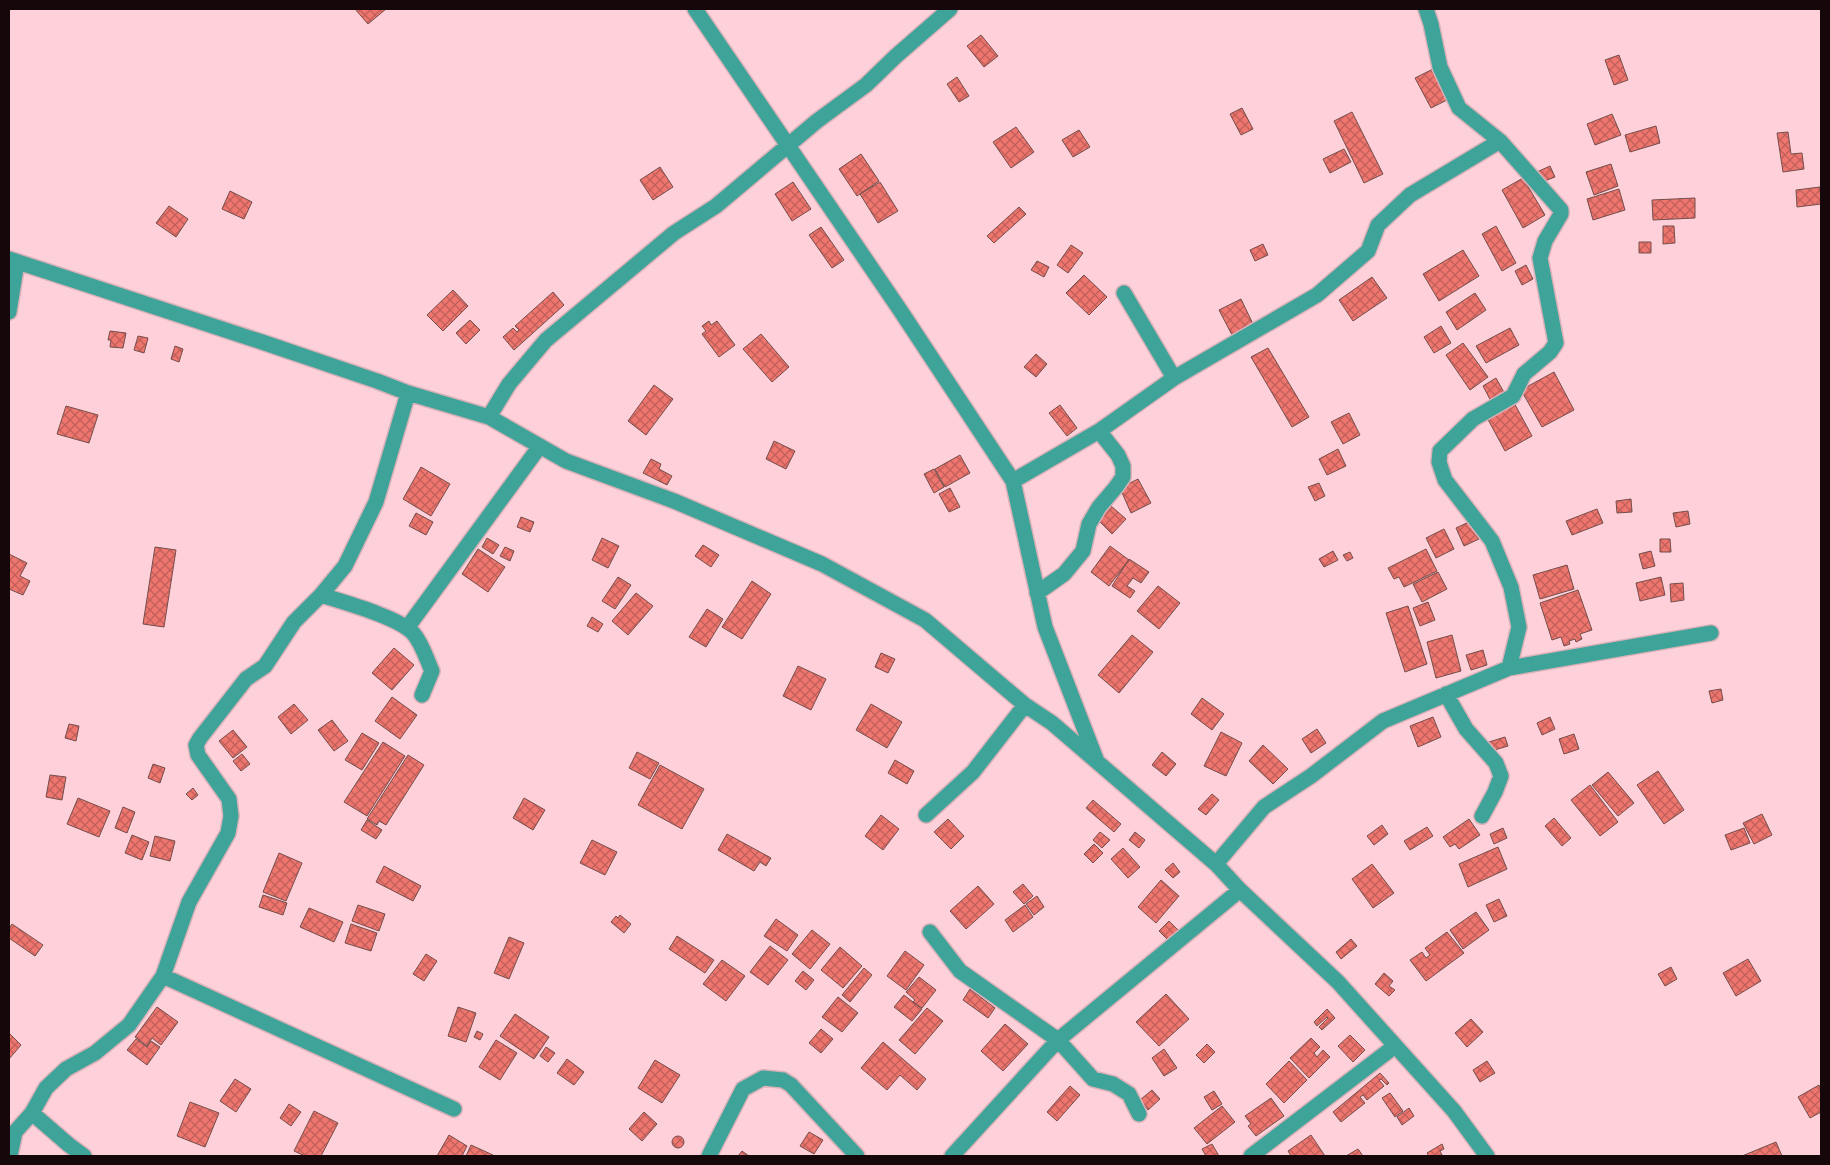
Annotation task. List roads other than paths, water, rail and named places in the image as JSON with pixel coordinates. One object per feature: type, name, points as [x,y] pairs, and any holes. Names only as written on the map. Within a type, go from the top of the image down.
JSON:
[{"type":"street","points":[[695,9],[1013,481],[1045,627],[1097,763]]},
{"type":"street","points":[[489,417],[509,384],[546,340],[674,233],[716,206],[817,121],[866,85],[950,9]]},
{"type":"street","points":[[1426,9],[1440,67],[1459,108],[1500,141],[1561,210],[1561,214],[1545,240],[1540,258],[1556,343],[1550,352],[1524,374],[1513,396],[1473,419],[1440,451],[1439,462],[1445,480],[1492,542],[1511,587],[1519,627],[1509,668]]},
{"type":"street","points":[[1013,481],[1099,431],[1174,378],[1316,295],[1368,251],[1378,225],[1410,195],[1500,141]]},
{"type":"street","points":[[9,312],[13,261],[262,342],[408,393],[489,417],[566,461],[674,502],[822,564],[925,620],[1024,705],[1052,723],[1216,864],[1240,890],[1338,982],[1454,1111],[1487,1156]]},
{"type":"street","points":[[1124,293],[1174,378]]},
{"type":"street","points":[[10,1156],[15,1132],[32,1113],[46,1088],[66,1069],[95,1053],[129,1025],[163,976],[189,902],[228,833],[229,799],[198,754],[196,745],[246,679],[265,666],[294,622],[321,595],[345,566],[376,502],[408,393]]},
{"type":"street","points":[[1038,593],[1064,574],[1083,551],[1089,524],[1098,507],[1123,477],[1123,466],[1118,455],[1099,431]]},
{"type":"street","points":[[407,628],[540,446]]},
{"type":"street","points":[[321,595],[361,607],[407,628],[415,635],[432,671],[422,695]]},
{"type":"street","points":[[1216,864],[1264,807],[1311,776],[1383,721],[1509,668],[1712,633]]},
{"type":"street","points":[[1446,694],[1466,729],[1496,763],[1501,776],[1482,816]]},
{"type":"street","points":[[926,815],[973,772],[1024,705]]},
{"type":"street","points":[[952,1156],[1058,1040],[1240,890]]},
{"type":"street","points":[[930,932],[960,971],[1058,1040],[1093,1079],[1113,1084],[1130,1094],[1139,1114]]},
{"type":"street","points":[[163,976],[454,1109]]},
{"type":"street","points":[[1251,1156],[1395,1046]]},
{"type":"street","points":[[709,1156],[743,1089],[763,1078],[783,1080],[791,1085],[857,1156]]},
{"type":"street","points":[[32,1113],[68,1145],[84,1156]]}]
